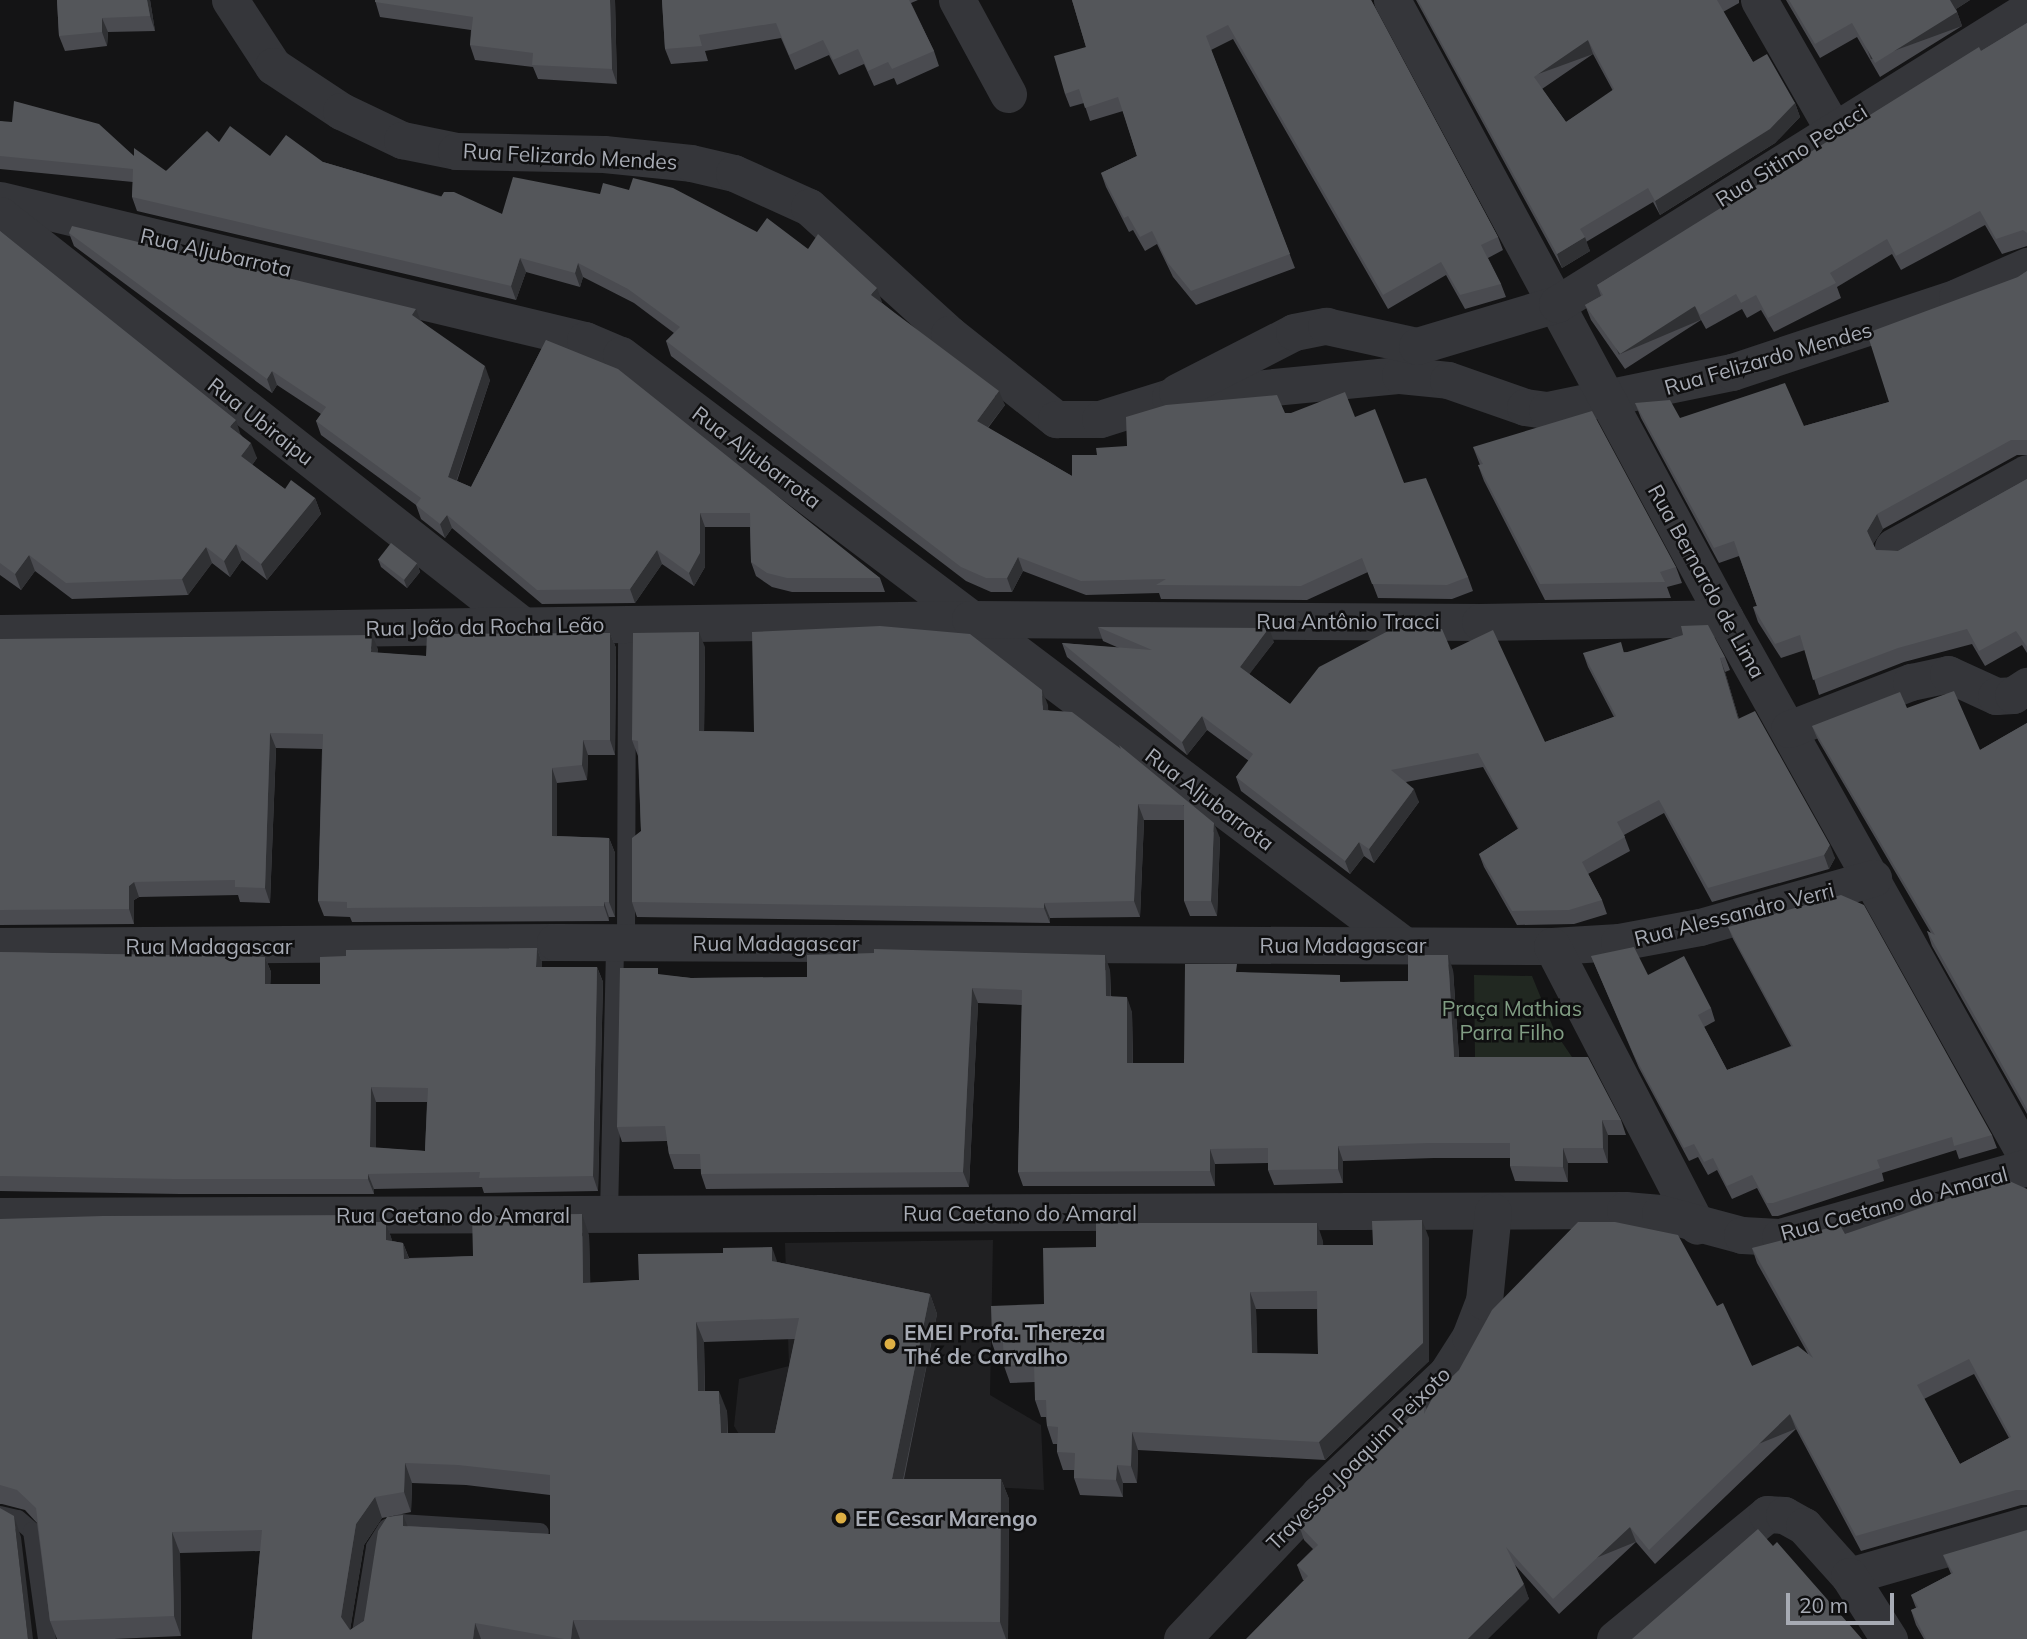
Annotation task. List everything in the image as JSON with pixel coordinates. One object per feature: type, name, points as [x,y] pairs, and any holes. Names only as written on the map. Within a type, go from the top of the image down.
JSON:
[{"type":"street","name":"Rua Felizardo Mendes","points":[[230,0],[272,66],[341,111],[402,140],[456,150],[604,154],[691,163],[771,187],[809,207],[949,334],[1056,419],[1100,419],[1170,397],[1400,375],[1448,380],[1525,407],[1547,410],[1732,372],[1827,344],[1957,297],[2027,266]]},
{"type":"street","points":[[957,0],[1008,94]]},
{"type":"street","name":"Rua Bernardo de Lima","points":[[1392,0],[1725,618],[1874,878],[2027,1158]]},
{"type":"street","points":[[1759,0],[1833,129]]},
{"type":"street","name":"Rua Sitimo Peacci","points":[[1558,304],[1833,129],[2027,10]]},
{"type":"street","name":"Rua Aljubarrota","points":[[0,200],[602,346],[635,366],[1404,945]]},
{"type":"street","name":"Rua Ubiraipu","points":[[0,215],[522,625]]},
{"type":"street","name":"Rua Felizardo Mendes","points":[[1170,397],[1196,380],[1294,332],[1326,326],[1417,346],[1558,304]]},
{"type":"street","points":[[1893,547],[2027,473]]},
{"type":"street","name":"Rua Antônio Tracci","points":[[970,619],[1480,622],[1725,618]]},
{"type":"street","name":"Rua João da Rocha Leão","points":[[0,633],[970,619]]},
{"type":"street","points":[[1789,729],[1911,682],[1948,674],[1996,696],[2013,695],[2027,686]]},
{"type":"street","name":"Rua Alessandro Verri","points":[[1552,946],[1619,942],[1700,927],[1874,878]]},
{"type":"street","name":"Rua Madagascar","points":[[0,946],[621,943],[1552,946]]},
{"type":"street","points":[[1552,946],[1697,1226]]},
{"type":"street","name":"Rua Caetano do Amaral","points":[[0,1216],[1625,1210],[1660,1213],[1697,1226],[1780,1237],[2027,1167]]},
{"type":"street","name":"Travessa Joaquim Peixoto","points":[[1182,1639],[1319,1494],[1447,1373],[1470,1337],[1484,1301],[1493,1211]]},
{"type":"street","points":[[1615,1639],[1750,1524],[1767,1514],[1784,1515],[1804,1526],[1849,1576],[1889,1639]]},
{"type":"street","points":[[1849,1576],[2027,1525]]},
{"type":"lane","points":[[609,1214],[621,943],[626,623]]},
{"type":"lane","points":[[0,1515],[18,1519],[32,1531],[47,1639]]},
{"type":"lane","points":[[360,1639],[375,1547],[387,1528],[400,1523],[540,1532]]},
{"type":"shaded area","name":"EMEI Profa. Thereza Thé de Carvalho","points":[[993,1240],[990,1395],[1041,1425],[1044,1490],[908,1482],[755,1460],[734,1426],[739,1379],[789,1366],[785,1243]]},
{"type":"green space","name":"Praça Mathias Parra Filho","points":[[1474,975],[1532,976],[1555,1032],[1572,1057],[1475,1057]]},
{"type":"building","points":[[57,0],[147,0],[150,16],[102,18],[102,32],[59,36]]},
{"type":"building","points":[[375,0],[610,0],[612,69],[532,65],[533,53],[470,45],[473,17]]},
{"type":"building","points":[[662,0],[909,0],[934,51],[892,69],[888,62],[868,71],[858,49],[833,60],[823,40],[789,55],[776,23],[699,35],[702,46],[665,49]]},
{"type":"building","points":[[1072,0],[1371,0],[1498,237],[1481,245],[1501,284],[1460,295],[1441,262],[1383,295],[1228,25],[1206,36],[1290,254],[1191,291],[1168,263],[1152,231],[1140,237],[1128,216],[1124,218],[1101,173],[1137,156],[1118,97],[1085,108],[1079,89],[1065,94],[1054,56],[1086,47]]},
{"type":"building","points":[[1418,0],[1717,0],[1753,62],[1767,54],[1795,103],[1770,129],[1655,201],[1648,188],[1580,229],[1585,237],[1557,254]],"holes":[[[1588,40],[1614,89],[1566,122],[1534,77]]]},
{"type":"building","points":[[1789,0],[1950,0],[1957,12],[1875,63],[1852,23],[1815,44]]},
{"type":"building","points":[[2027,23],[2027,233],[2023,230],[1996,239],[1980,211],[1896,256],[1887,239],[1830,273],[1836,283],[1768,318],[1756,295],[1741,303],[1736,294],[1700,315],[1695,306],[1620,354],[1585,305],[1603,295],[1597,285],[1979,47],[1981,51]]},
{"type":"building","points":[[14,101],[99,124],[134,156],[134,148],[166,171],[207,131],[219,142],[230,126],[270,156],[286,135],[323,162],[441,197],[444,192],[454,192],[502,214],[513,177],[600,194],[603,183],[629,190],[633,178],[673,188],[757,232],[767,218],[808,249],[818,234],[877,288],[871,295],[999,391],[977,421],[1072,476],[1072,455],[1097,455],[1096,448],[1127,446],[1126,417],[1166,405],[1277,395],[1285,413],[1291,413],[1345,392],[1355,417],[1375,409],[1404,483],[1426,478],[1468,577],[1447,585],[1372,584],[1362,558],[1301,586],[1156,585],[1166,579],[1081,581],[1018,557],[1007,578],[986,578],[961,567],[666,341],[680,327],[628,289],[578,263],[575,273],[520,258],[511,286],[132,197],[133,169],[0,156],[0,121],[12,122]]},
{"type":"building","points":[[72,226],[416,309],[412,315],[485,366],[448,477],[471,487],[546,340],[618,369],[880,578],[787,578],[767,573],[751,562],[750,513],[700,513],[700,553],[689,573],[657,550],[630,589],[537,590],[447,515],[440,524],[416,505],[421,498],[316,421],[326,407],[272,371],[267,379],[69,233]]},
{"type":"building","points":[[0,231],[236,420],[230,427],[251,443],[241,456],[285,489],[291,480],[315,498],[261,564],[236,544],[224,561],[206,547],[182,579],[66,583],[29,555],[15,574],[0,563]]},
{"type":"building","points":[[2027,271],[2027,440],[2011,440],[1877,514],[1867,531],[1876,550],[1898,551],[2027,479],[2027,647],[2016,631],[1979,651],[1967,629],[1898,648],[1813,680],[1800,635],[1775,644],[1753,607],[1757,606],[1734,541],[1714,548],[1635,403],[1670,400],[1680,418],[1785,383],[1804,426],[1889,402],[1867,333],[2018,277]]},
{"type":"building","points":[[1592,411],[1676,567],[1660,572],[1665,582],[1540,584],[1478,465],[1483,464],[1473,447]]},
{"type":"building","points":[[391,543],[417,563],[404,580],[378,560]]},
{"type":"building","points":[[1708,625],[1725,657],[1720,658],[1738,719],[1755,711],[1830,845],[1824,855],[1708,888],[1659,800],[1617,822],[1625,837],[1582,862],[1602,900],[1569,910],[1512,911],[1479,854],[1519,828],[1478,753],[1391,770],[1414,789],[1369,849],[1359,842],[1345,861],[1236,777],[1253,754],[1202,716],[1182,742],[1062,643],[1152,650],[1098,627],[1269,628],[1240,667],[1290,704],[1319,667],[1392,629],[1442,629],[1451,650],[1493,630],[1545,742],[1616,716],[1583,653],[1621,642],[1624,653],[1683,635],[1681,626]]},
{"type":"building","points":[[880,626],[970,634],[1042,690],[1043,710],[1072,712],[1121,749],[1119,745],[1214,823],[1211,901],[1184,901],[1184,805],[1138,804],[1134,901],[1044,903],[1044,908],[632,902],[632,838],[641,831],[638,741],[632,740],[633,633],[699,632],[699,731],[754,732],[752,632]]},
{"type":"building","points":[[610,633],[610,740],[583,740],[582,765],[552,768],[552,836],[609,838],[609,902],[604,902],[604,906],[347,908],[347,902],[318,901],[323,734],[270,733],[265,888],[235,887],[235,880],[134,882],[129,886],[129,909],[0,910],[0,639],[372,635],[371,652],[426,656],[427,634]]},
{"type":"building","points":[[1954,691],[1980,750],[2027,723],[2027,1109],[1927,931],[1935,935],[1812,726],[1900,692],[1907,708]]},
{"type":"building","points":[[1841,895],[1864,905],[1992,1135],[1954,1146],[1952,1137],[1877,1160],[1880,1168],[1767,1203],[1752,1175],[1727,1186],[1713,1158],[1704,1162],[1694,1144],[1684,1148],[1634,1055],[1591,956],[1634,947],[1648,975],[1684,956],[1711,1008],[1698,1015],[1727,1070],[1793,1046],[1728,927]]},
{"type":"building","points":[[537,948],[536,967],[597,967],[593,1176],[479,1178],[480,1172],[368,1174],[368,1179],[0,1176],[0,952],[265,957],[265,984],[320,984],[320,957],[346,956],[346,950]],"holes":[[[371,1087],[428,1088],[425,1151],[370,1147]]]},
{"type":"building","points":[[874,949],[1105,955],[1106,996],[1127,997],[1127,1063],[1184,1063],[1185,964],[1237,964],[1236,972],[1340,975],[1340,982],[1408,981],[1408,955],[1448,955],[1454,1057],[1588,1057],[1621,1120],[1602,1120],[1603,1148],[1563,1148],[1563,1167],[1510,1166],[1510,1143],[1429,1143],[1338,1146],[1338,1169],[1268,1170],[1268,1148],[1210,1149],[1210,1171],[1018,1172],[1022,990],[972,988],[963,1172],[701,1174],[700,1154],[669,1154],[665,1126],[617,1127],[620,968],[658,968],[658,974],[691,978],[807,977],[807,955],[874,953]]},
{"type":"building","points":[[2005,1179],[2027,1189],[2027,1490],[2016,1490],[1856,1536],[1790,1414],[1649,1550],[1630,1527],[1553,1599],[1506,1547],[1524,1584],[1468,1639],[1246,1639],[1308,1576],[1297,1565],[1318,1545],[1299,1525],[1424,1403],[1424,1414],[1435,1393],[1459,1370],[1492,1310],[1578,1222],[1615,1222],[1678,1235],[1717,1306],[1723,1303],[1752,1366],[1798,1346],[1813,1358],[1752,1248],[1840,1225],[1845,1234]],"holes":[[[1969,1359],[2011,1437],[1960,1464],[1917,1385]]]},
{"type":"building","points":[[582,1214],[583,1283],[639,1280],[638,1254],[723,1253],[723,1248],[772,1247],[772,1261],[930,1294],[892,1479],[1001,1479],[1000,1622],[573,1620],[571,1639],[475,1623],[473,1639],[252,1639],[262,1530],[172,1532],[174,1616],[50,1621],[36,1508],[17,1490],[0,1485],[0,1219],[367,1215],[368,1222],[386,1222],[386,1240],[403,1243],[404,1259],[473,1256],[472,1215]],"holes":[[[799,1318],[775,1433],[721,1433],[719,1391],[698,1391],[696,1322]],[[405,1463],[458,1465],[550,1475],[550,1534],[403,1526],[403,1515],[387,1517],[378,1531],[364,1621],[350,1630],[341,1617],[356,1524],[375,1497],[404,1492]]]},
{"type":"building","points":[[1422,1220],[1423,1343],[1319,1442],[1132,1432],[1131,1466],[1117,1465],[1116,1480],[1074,1478],[1075,1453],[1057,1452],[1058,1427],[1047,1426],[1046,1400],[1035,1400],[1034,1364],[1004,1366],[1003,1342],[992,1343],[991,1306],[1044,1304],[1043,1248],[1096,1247],[1096,1223],[1317,1223],[1317,1245],[1373,1245],[1372,1221]],"holes":[[[1317,1291],[1318,1354],[1252,1353],[1250,1292]]]},
{"type":"building","points":[[0,1508],[14,1516],[28,1639],[0,1639]]},
{"type":"building","points":[[1758,1529],[1773,1546],[1777,1542],[1862,1639],[1632,1639]]},
{"type":"building","points":[[2027,1530],[2027,1639],[1926,1639],[1911,1610],[1918,1607],[1911,1595],[1953,1573],[1943,1555]]},
{"type":"place","name":"EMEI Profa. Thereza Thé de Carvalho","points":[[890,1344]]},
{"type":"place","name":"EE Cesar Marengo","points":[[841,1518]]}]
